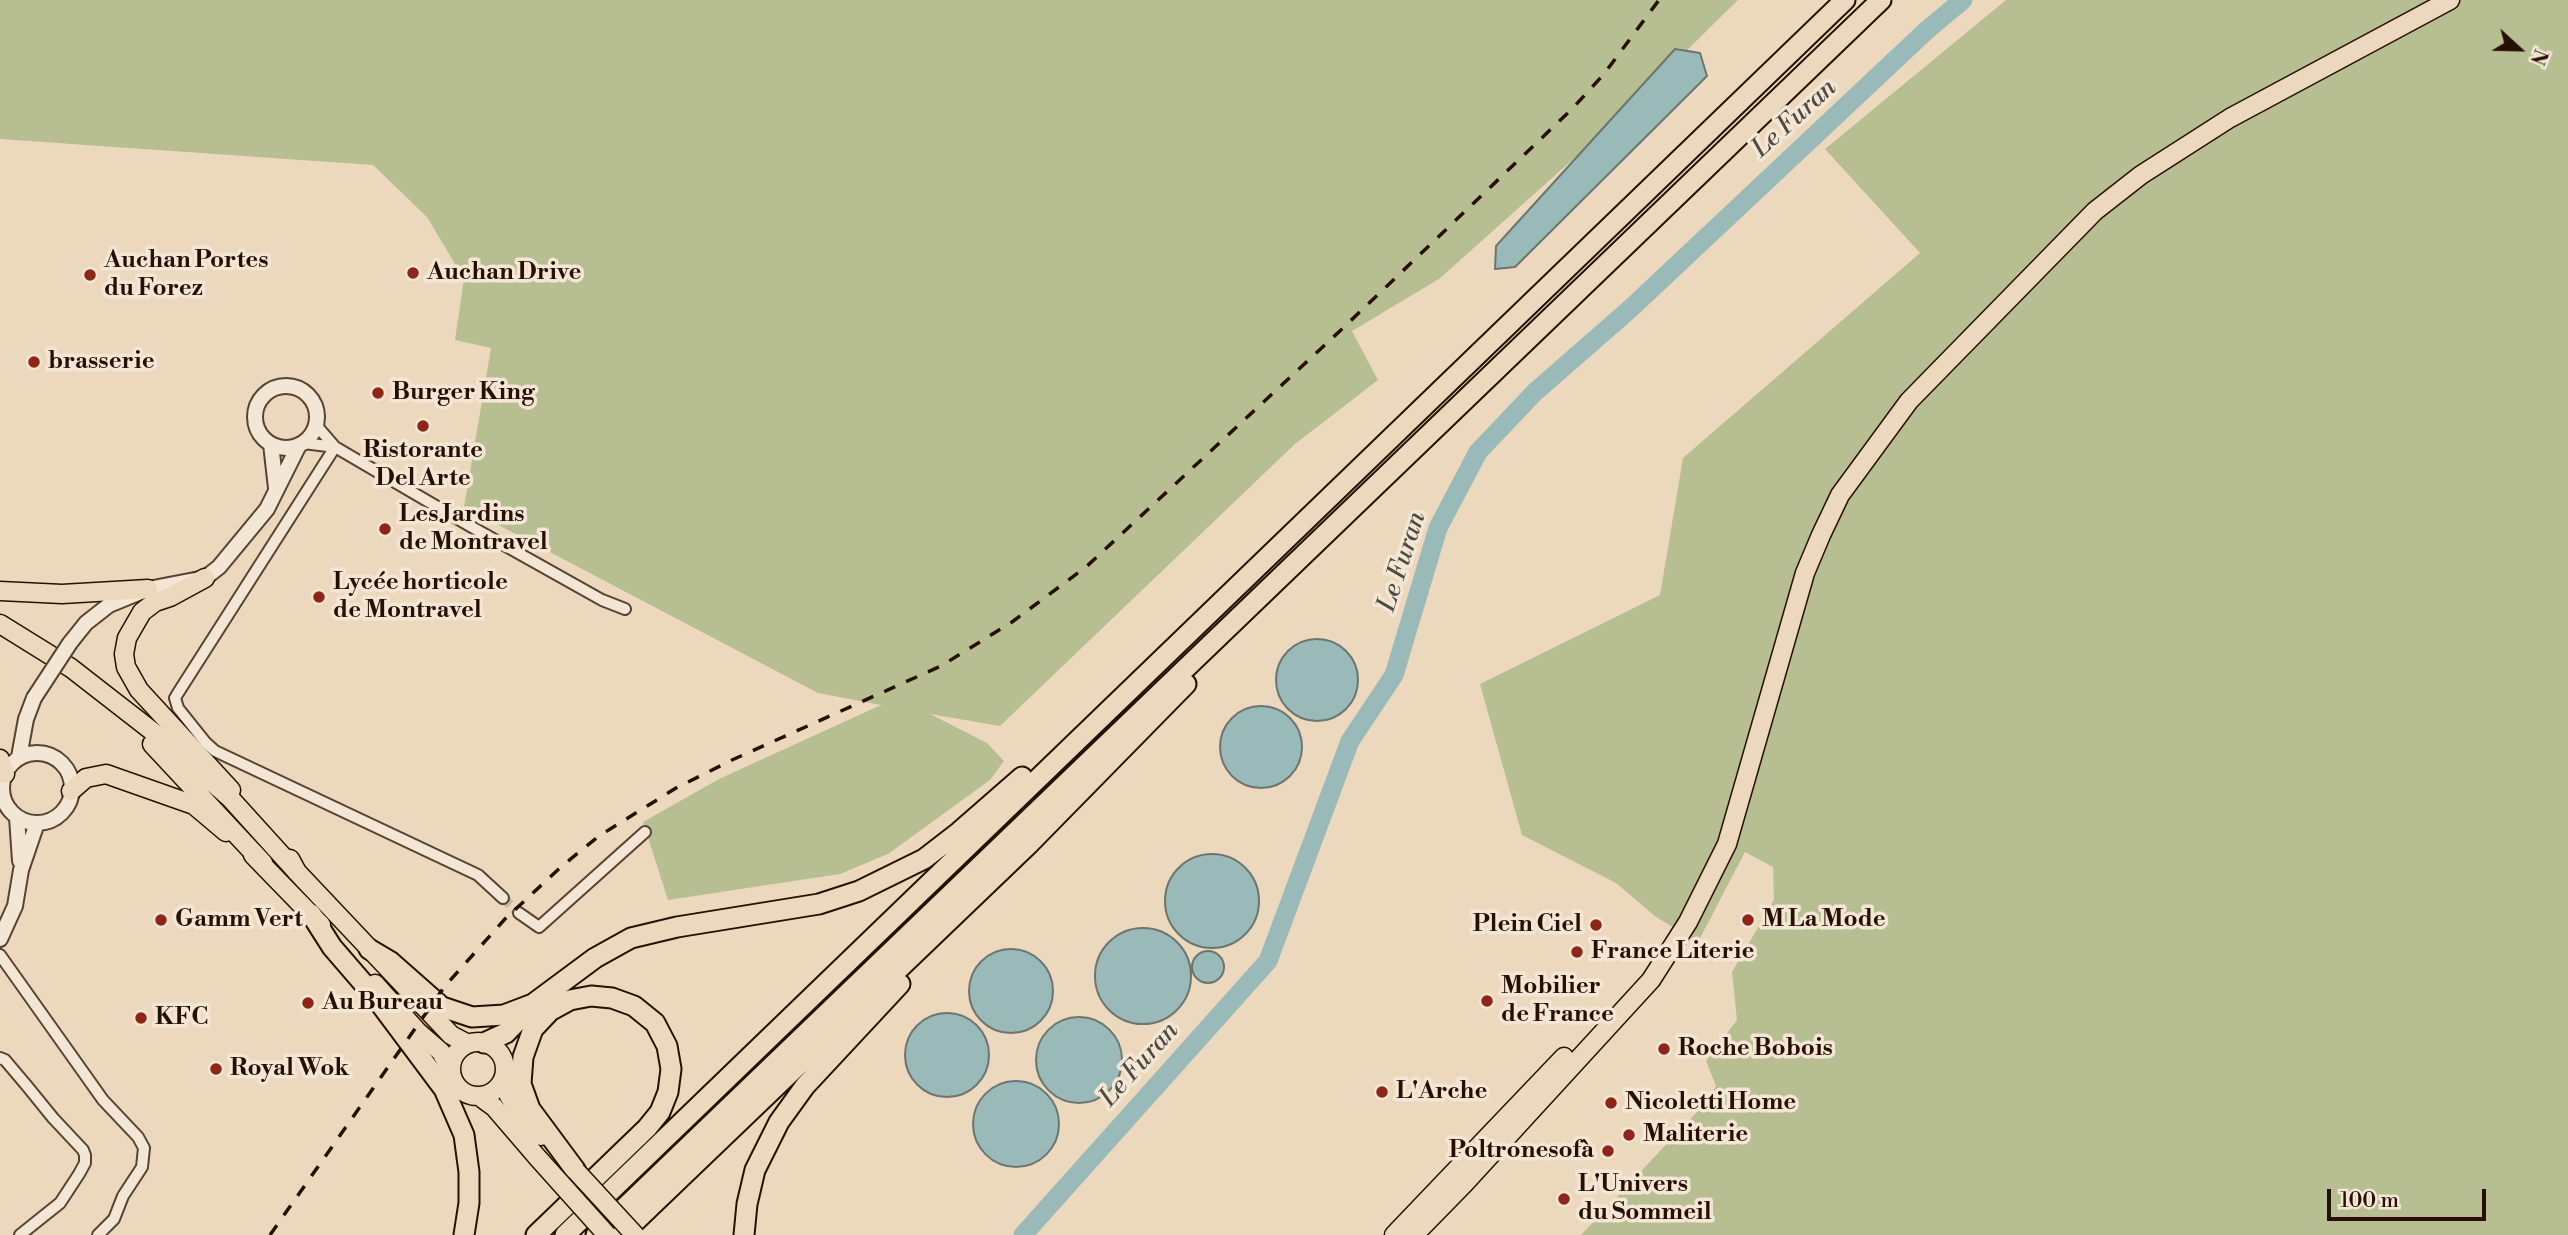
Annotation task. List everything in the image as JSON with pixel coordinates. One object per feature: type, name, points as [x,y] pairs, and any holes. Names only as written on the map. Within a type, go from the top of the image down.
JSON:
[{"type":"highway","points":[[565,1235],[1845,0]]},
{"type":"highway","points":[[596,1235],[1881,0]]},
{"type":"highway","points":[[621,1235],[1027,846],[1214,656],[1229,625]]},
{"type":"highway","points":[[476,1043],[506,1033],[533,1004],[595,958],[631,938],[677,926],[819,904],[859,891],[924,859],[1028,772],[1052,766]]},
{"type":"highway","points":[[744,1235],[755,1170],[790,1105],[828,1060],[1005,873],[1027,846]]},
{"type":"highway","points":[[311,914],[332,947],[376,998],[444,1089],[464,1135],[469,1172],[469,1203],[464,1235]]},
{"type":"highway","points":[[369,949],[391,962],[442,1007],[472,1017],[503,1015],[533,1004]]},
{"type":"highway","points":[[536,1235],[647,1128],[660,1112],[668,1092],[671,1069],[667,1046],[655,1023],[634,1006],[612,998],[591,996],[570,1000],[550,1011],[533,1030],[523,1057],[521,1084],[530,1109],[576,1171]]},
{"type":"main road","points":[[1414,1235],[1651,980],[1688,922],[1727,844],[1805,573],[1840,495],[1909,401],[2095,212],[2141,176],[2230,118],[2430,5],[2450,0]]},
{"type":"main road","points":[[205,578],[155,602],[142,612],[127,638],[124,654],[126,667],[139,690],[155,709],[281,844],[298,872]]},
{"type":"main road","points":[[0,591],[62,594],[148,589]]},
{"type":"main road","points":[[0,624],[71,668],[170,746],[230,798],[451,1035],[498,1051],[505,1067],[503,1080],[509,1096],[523,1117],[635,1235]]},
{"type":"main road","points":[[0,633],[64,671],[160,752],[418,1032],[441,1052],[459,1088],[494,1107],[607,1235]]},
{"type":"main road","points":[[71,791],[86,778],[106,774],[141,785],[194,805],[263,863]]},
{"type":"main road","points":[[1394,1235],[1672,947]]},
{"type":"main road","points":[[451,1071],[456,1053],[476,1043]]},
{"type":"main road","points":[[478,1096],[492,1092],[503,1080]]},
{"type":"street","points":[[19,757],[26,719],[34,698],[86,623],[109,605],[148,589],[205,578],[230,555],[267,509],[301,444],[313,432],[316,409],[308,394],[291,386],[273,388],[260,400],[255,418],[260,434],[271,444],[288,448],[301,444],[335,447]]},
{"type":"street","points":[[316,425],[335,447],[530,560],[602,600],[625,609]]},
{"type":"street","points":[[271,444],[276,488]]},
{"type":"street","points":[[335,447],[175,698],[178,708],[215,751],[478,875],[503,898]]},
{"type":"street","points":[[26,719],[39,753]]},
{"type":"street","points":[[39,753],[50,755],[66,770],[71,791],[64,810],[56,817],[37,822],[17,817],[9,808],[3,798],[2,767],[19,757],[39,753]]},
{"type":"street","points":[[17,817],[21,870]]},
{"type":"street","points":[[0,939],[15,906],[21,870],[37,822]]},
{"type":"street","points":[[519,913],[539,927],[645,832]]},
{"type":"street","points":[[0,955],[103,1100],[138,1137],[144,1148],[142,1167],[114,1219],[98,1235]]},
{"type":"street","points":[[0,1058],[5,1060],[85,1155],[85,1163],[76,1181],[60,1203],[20,1235]]},
{"type":"green space","points":[[0,0],[1738,0],[1607,129],[1439,279],[1352,331],[1378,380],[1295,444],[1000,726],[930,714],[987,743],[1004,761],[990,780],[888,854],[840,874],[668,900],[643,822],[719,779],[881,705],[818,693],[464,507],[491,348],[455,340],[464,279],[427,217],[373,165],[0,139]]},
{"type":"green space","points":[[2006,0],[2568,0],[2568,1235],[1581,1235],[1707,1101],[1716,1086],[1706,1061],[1737,1020],[1732,972],[1774,900],[1773,867],[1745,852],[1698,942],[1656,917],[1616,883],[1522,835],[1480,684],[1660,595],[1683,458],[1920,253],[1825,149]]},
{"type":"water","points":[[1675,49],[1700,53],[1707,76],[1515,267],[1495,269],[1496,246]]},
{"type":"water","points":[[1317,639],[1333,642],[1346,651],[1355,664],[1358,680],[1355,696],[1346,709],[1333,718],[1317,721],[1301,718],[1288,709],[1279,696],[1276,680],[1279,664],[1288,651],[1301,642]]},
{"type":"water","points":[[1261,706],[1277,709],[1290,718],[1299,731],[1302,747],[1299,763],[1290,776],[1277,785],[1261,788],[1245,785],[1232,776],[1223,763],[1220,747],[1223,731],[1232,718],[1245,709]]},
{"type":"water","points":[[1212,854],[1230,857],[1245,868],[1256,883],[1259,901],[1256,919],[1245,934],[1230,945],[1212,948],[1194,945],[1179,934],[1168,919],[1165,901],[1168,883],[1179,868],[1194,857]]},
{"type":"water","points":[[1143,928],[1161,932],[1177,942],[1187,958],[1191,976],[1187,994],[1177,1010],[1161,1020],[1143,1024],[1125,1020],[1109,1010],[1099,994],[1095,976],[1099,958],[1109,942],[1125,932]]},
{"type":"water","points":[[1011,949],[1027,952],[1041,961],[1050,975],[1053,991],[1050,1007],[1041,1021],[1027,1030],[1011,1033],[995,1030],[981,1021],[972,1007],[969,991],[972,975],[981,961],[995,952]]},
{"type":"water","points":[[1208,951],[1219,956],[1224,967],[1219,978],[1208,983],[1197,978],[1192,967],[1197,956]]},
{"type":"water","points":[[939,1013],[955,1013],[971,1020],[982,1031],[989,1047],[986,1071],[977,1085],[955,1097],[939,1097],[923,1090],[912,1079],[905,1063],[905,1047],[912,1031],[923,1020]]},
{"type":"water","points":[[1079,1017],[1095,1021],[1109,1030],[1118,1044],[1122,1060],[1118,1076],[1109,1090],[1095,1099],[1079,1103],[1063,1099],[1049,1090],[1040,1076],[1036,1060],[1040,1044],[1049,1030],[1063,1021]]},
{"type":"water","points":[[1008,1081],[1024,1081],[1047,1093],[1056,1107],[1059,1124],[1056,1141],[1047,1155],[1024,1167],[1008,1167],[992,1160],[980,1148],[973,1132],[973,1116],[980,1100],[992,1088]]},
{"type":"waterway","name":"Le Furan","points":[[1023,1235],[1268,961],[1350,741],[1394,675],[1438,528],[1478,452],[1535,392],[1630,309],[1927,30],[1963,0]]},
{"type":"tunnel","points":[[503,898],[519,913]]},
{"type":"railway","points":[[270,1235],[445,986],[505,919],[562,866],[599,836],[676,788],[941,666],[1012,622],[1086,567],[1342,329],[1572,109],[1604,74],[1659,0]]},
{"type":"place","name":"Auchan Drive","points":[[413,273]]},
{"type":"place","name":"Auchan Portes du Forez","points":[[90,275]]},
{"type":"place","name":"brasserie","points":[[34,362]]},
{"type":"place","name":"Burger King","points":[[378,393]]},
{"type":"place","name":"Ristorante Del Arte","points":[[423,426]]},
{"type":"place","name":"Les Jardins de Montravel","points":[[385,529]]},
{"type":"place","name":"Lycée horticole de Montravel","points":[[319,597]]},
{"type":"place","name":"Gamm Vert","points":[[161,920]]},
{"type":"place","name":"M La Mode","points":[[1748,920]]},
{"type":"place","name":"Plein Ciel","points":[[1596,925]]},
{"type":"place","name":"France Literie","points":[[1577,952]]},
{"type":"place","name":"Mobilier de France","points":[[1487,1001]]},
{"type":"place","name":"Au Bureau","points":[[308,1003]]},
{"type":"place","name":"KFC","points":[[141,1018]]},
{"type":"place","name":"Roche Bobois","points":[[1664,1049]]},
{"type":"place","name":"Royal Wok","points":[[216,1069]]},
{"type":"place","name":"L'Arche","points":[[1382,1092]]},
{"type":"place","name":"Nicoletti Home","points":[[1611,1103]]},
{"type":"place","name":"Maliterie","points":[[1629,1135]]},
{"type":"place","name":"Poltronesofà","points":[[1608,1151]]},
{"type":"place","name":"L'Univers du Sommeil","points":[[1564,1199]]}]
